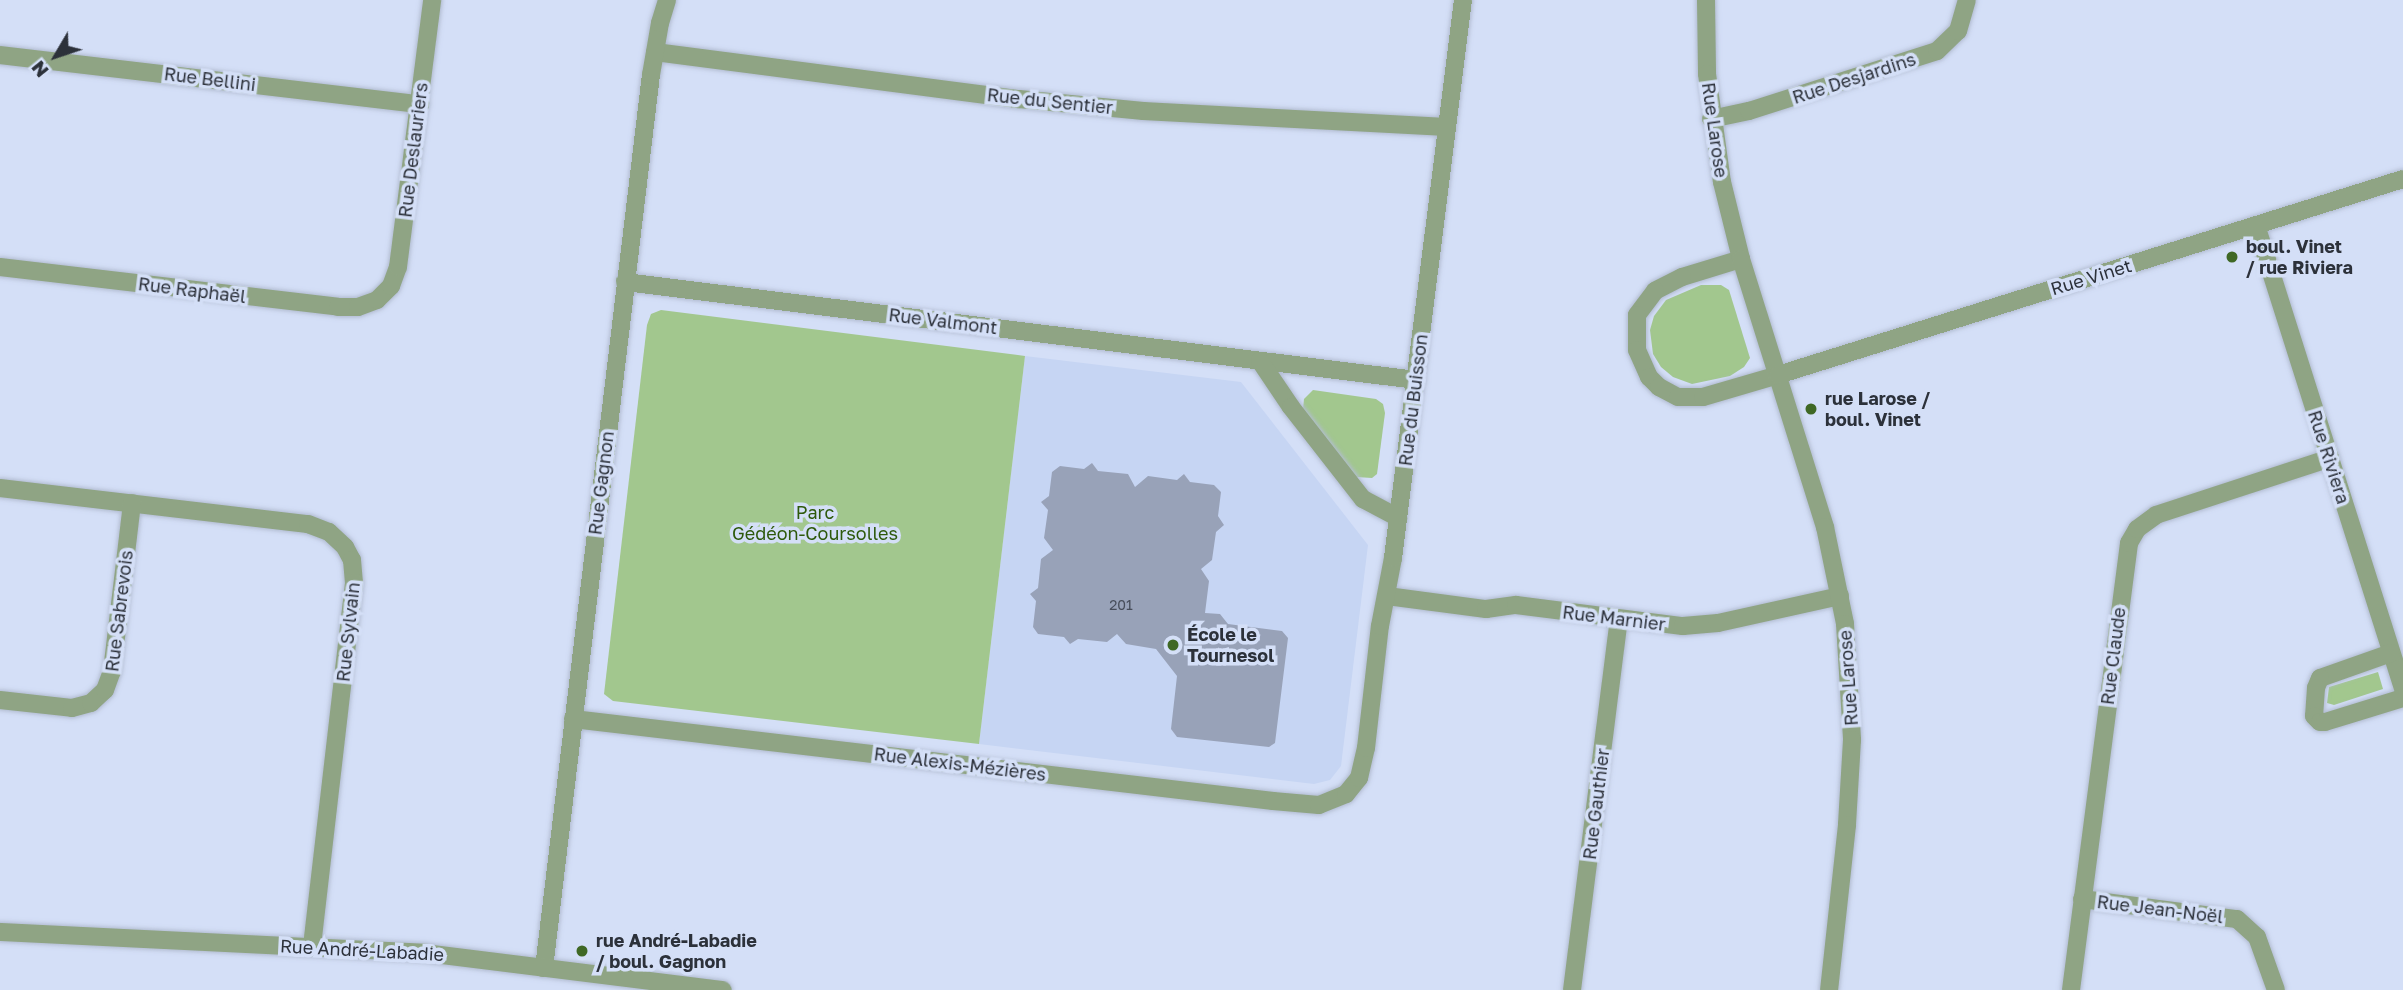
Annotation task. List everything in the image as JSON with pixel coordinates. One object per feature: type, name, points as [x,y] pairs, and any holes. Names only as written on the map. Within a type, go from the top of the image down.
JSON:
[{"type":"street","name":"Rue Deslauriers","points":[[382,296],[397,274],[432,0]]},
{"type":"street","name":"Rue Gagnon","points":[[544,968],[625,282],[655,52],[667,0]]},
{"type":"street","name":"Rue du Buisson","points":[[1346,794],[1359,778],[1363,764],[1398,518],[1463,0]]},
{"type":"street","name":"Rue Larose","points":[[1706,0],[1707,74],[1720,171],[1741,258],[1825,527],[1840,596],[1850,666],[1852,740],[1847,825],[1829,990]]},
{"type":"street","name":"Rue Desjardins","points":[[1711,119],[1749,111],[1937,51],[1958,32],[1967,0]]},
{"type":"street","name":"Rue du Sentier","points":[[655,52],[1020,99],[1143,111],[1447,127]]},
{"type":"street","name":"Rue Bellini","points":[[0,55],[419,104]]},
{"type":"street","name":"Rue Vinet","points":[[1778,375],[2403,179]]},
{"type":"street","name":"Rue Riviera","points":[[2256,225],[2403,690]]},
{"type":"street","points":[[1741,258],[1682,277],[1655,291],[1637,315],[1637,350],[1649,377],[1659,387],[1678,397],[1703,397],[1778,375]]},
{"type":"street","name":"Rue Raphaël","points":[[0,267],[338,307],[364,305],[382,296]]},
{"type":"street","name":"Rue Valmont","points":[[625,282],[1416,380]]},
{"type":"street","points":[[1260,361],[1291,407],[1363,499],[1398,518]]},
{"type":"street","name":"Rue Claude","points":[[2071,990],[2124,563],[2133,536],[2149,519],[2163,512],[2330,458]]},
{"type":"street","name":"Rue Sylvain","points":[[0,488],[316,526],[335,536],[349,553],[354,583],[312,947]]},
{"type":"street","name":"Rue Sabrevois","points":[[0,700],[72,708],[91,703],[106,690],[112,671],[132,503]]},
{"type":"street","name":"Rue Marnier","points":[[1387,596],[1486,609],[1516,605],[1683,626],[1706,625],[1840,596]]},
{"type":"street","name":"Rue Gauthier","points":[[1572,990],[1619,619]]},
{"type":"street","points":[[2391,653],[2320,678],[2316,688],[2314,716],[2319,722],[2325,722],[2403,698]]},
{"type":"street","name":"Rue Alexis-Mézières","points":[[573,719],[1273,801],[1319,805],[1346,794]]},
{"type":"street","name":"Rue Jean-Noël","points":[[2082,899],[2237,919],[2258,937],[2276,990]]},
{"type":"street","name":"Rue André-Labadie","points":[[0,932],[456,956],[723,990]]},
{"type":"shaded area","name":"École le Tournesol","points":[[1025,356],[1241,382],[1368,545],[1341,766],[1330,780],[1314,784],[979,744]]},
{"type":"green space","points":[[1701,285],[1721,285],[1729,290],[1750,358],[1744,367],[1730,376],[1692,384],[1673,377],[1661,367],[1653,354],[1650,330],[1654,316],[1666,300]]},
{"type":"green space","name":"Parc Gédéon-Coursolles","points":[[661,310],[1025,356],[979,744],[613,701],[604,694],[647,325],[651,314]]},
{"type":"green space","points":[[1313,390],[1376,399],[1383,404],[1385,413],[1377,474],[1372,478],[1356,477],[1303,409],[1304,399]]},
{"type":"green space","points":[[2378,672],[2383,689],[2334,705],[2327,703],[2329,687]]},
{"type":"building","points":[[1092,463],[1098,471],[1128,474],[1135,487],[1148,476],[1177,480],[1184,474],[1190,482],[1214,485],[1221,492],[1218,516],[1224,525],[1216,532],[1212,560],[1201,569],[1209,581],[1205,613],[1220,614],[1228,624],[1282,631],[1288,638],[1275,743],[1269,747],[1177,737],[1171,729],[1177,676],[1156,649],[1126,644],[1117,634],[1107,642],[1078,639],[1070,644],[1064,637],[1038,634],[1033,627],[1036,601],[1030,594],[1038,588],[1041,559],[1053,550],[1044,538],[1048,510],[1041,502],[1049,496],[1052,472],[1060,466],[1084,469]]},
{"type":"place","name":"boul. Vinet / rue Riviera","points":[[2232,257]]},
{"type":"place","name":"rue Larose / boul. Vinet","points":[[1811,409]]},
{"type":"place","name":"École le Tournesol","points":[[1173,645]]},
{"type":"place","name":"rue André-Labadie / boul. Gagnon","points":[[582,951]]}]
